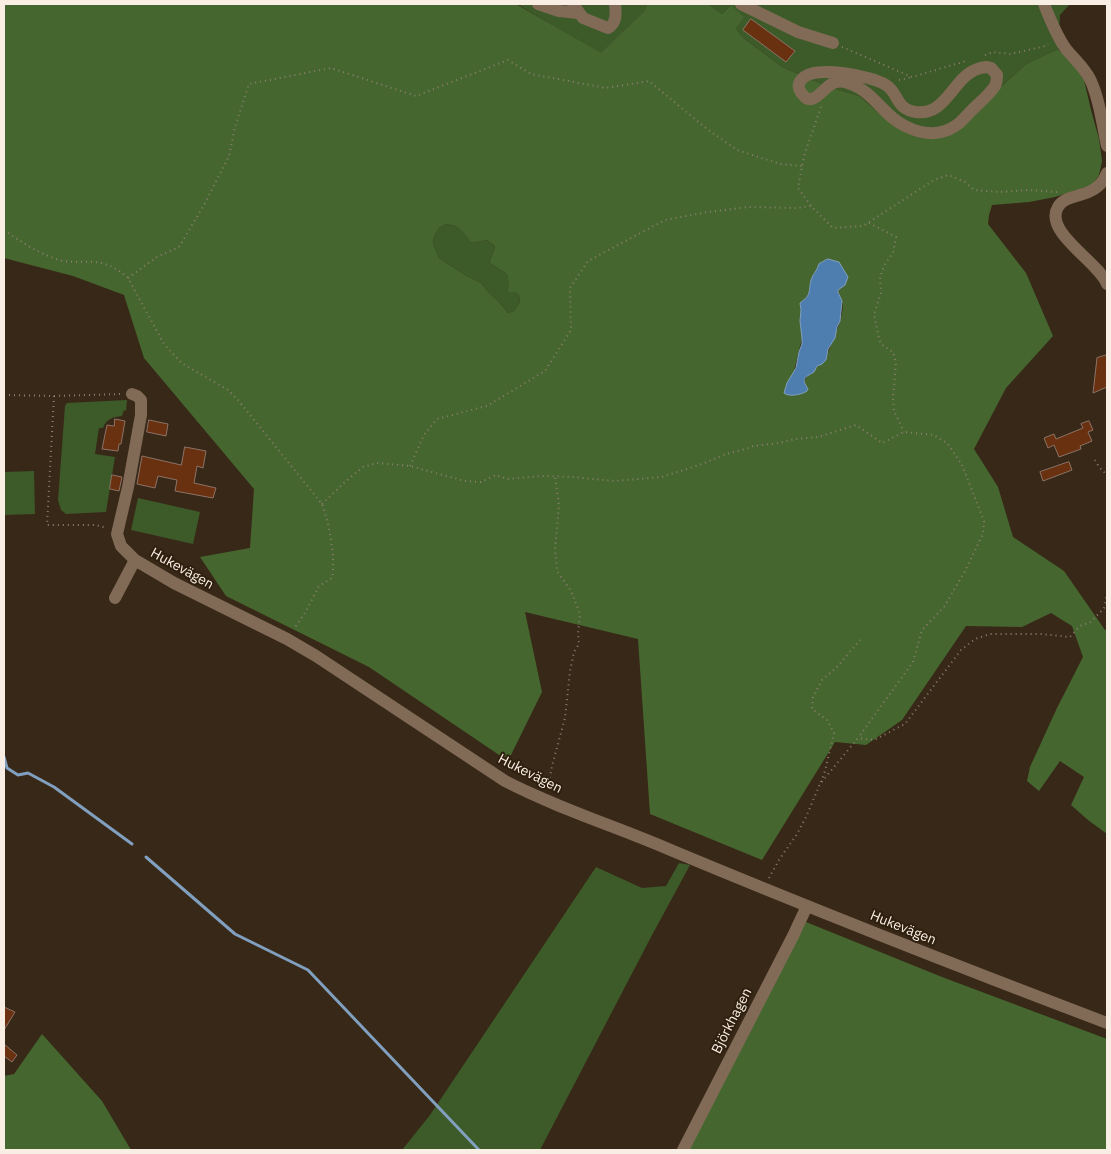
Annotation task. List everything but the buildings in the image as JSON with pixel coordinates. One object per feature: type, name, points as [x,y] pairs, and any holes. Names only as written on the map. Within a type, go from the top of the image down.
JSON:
[{"type":"street","points":[[538,4],[559,11],[576,8],[583,18],[608,28],[616,17],[615,4]]},
{"type":"street","points":[[741,4],[798,32],[833,42]]},
{"type":"street","points":[[1044,4],[1059,38],[1082,66],[1095,91],[1107,146]]},
{"type":"street","points":[[991,68],[995,71],[997,78],[995,85],[986,96],[958,124],[943,132],[935,133],[926,133],[903,125],[890,116],[872,97],[855,85],[840,81],[830,84],[812,100],[806,98],[799,88],[802,78],[813,73],[851,74],[880,82],[890,88],[902,106],[916,112],[925,112],[942,104],[958,83],[974,70],[991,68]]},
{"type":"street","points":[[1107,173],[1104,181],[1096,189],[1059,204],[1055,216],[1057,226],[1068,240],[1099,271],[1107,284]]},
{"type":"street","points":[[118,530],[141,415],[141,400],[135,394],[132,394]]},
{"type":"street","name":"Hukevägen","points":[[118,530],[117,534],[121,546],[135,560],[174,584],[287,639],[316,656],[505,781],[532,795],[764,889],[1107,1023]]},
{"type":"street","points":[[115,598],[135,560]]},
{"type":"street","name":"Björkhagen","points":[[683,1150],[807,906]]},
{"type":"path","points":[[984,55],[993,52],[1010,54],[1046,46],[1059,38]]},
{"type":"path","points":[[833,42],[912,77]]},
{"type":"path","points":[[128,278],[157,257],[179,247],[209,197],[229,156],[235,127],[249,84],[331,68],[416,96],[508,60],[531,74],[606,88],[649,81],[707,129],[736,150],[780,164],[802,166]]},
{"type":"path","points":[[880,82],[912,77],[966,60]]},
{"type":"path","points":[[823,100],[804,156],[798,188],[811,206],[833,228],[864,226],[934,180],[948,175],[965,182],[974,190],[1061,192],[1067,200]]},
{"type":"path","points":[[410,466],[424,435],[437,419],[487,406],[545,371],[571,330],[570,288],[588,261],[665,220],[748,207],[796,208],[811,206]]},
{"type":"path","points":[[869,222],[896,237],[893,253],[885,264],[880,277],[881,294],[874,314],[878,339],[882,345],[893,352],[896,363],[894,411],[904,432]]},
{"type":"path","points":[[4,230],[27,246],[60,260],[108,264],[119,270],[128,278],[164,344],[182,364],[228,390],[238,400],[322,504],[327,515],[334,568],[332,578],[319,586],[306,611],[287,639]]},
{"type":"path","points":[[4,395],[132,394]]},
{"type":"path","points":[[54,396],[47,525],[96,525],[118,530]]},
{"type":"path","points":[[322,504],[364,467],[377,462],[410,466],[473,482],[481,482],[496,475],[507,479],[555,476],[614,481],[662,477],[753,446],[818,437],[856,425],[882,443],[904,432],[934,435],[948,444],[962,466],[984,521],[983,534],[964,573],[944,607],[922,630],[913,662],[858,738],[820,784]]},
{"type":"path","points":[[1094,460],[1107,475]]},
{"type":"path","points":[[545,800],[552,766],[566,718],[570,671],[574,652],[579,644],[580,614],[571,591],[557,571],[555,549],[559,506],[555,476]]},
{"type":"path","points":[[858,738],[874,740],[905,724],[961,650],[975,639],[990,634],[1041,634],[1070,637],[1080,626],[1091,622],[1104,608],[1107,593]]},
{"type":"path","points":[[764,889],[779,860],[802,826],[825,771],[834,733],[828,720],[812,709],[813,697],[822,680],[837,667],[860,640]]},
{"type":"green space","points":[[4,4],[516,4],[601,53],[645,11],[647,4],[708,4],[722,14],[731,5],[744,17],[736,28],[742,37],[782,67],[826,86],[859,96],[880,114],[929,134],[959,125],[1026,64],[1058,49],[1084,80],[1099,139],[1102,161],[1099,175],[1092,185],[1055,197],[1029,202],[992,205],[988,224],[1026,273],[1053,336],[1006,388],[974,449],[998,487],[1013,537],[1064,571],[1105,630],[1107,629],[1107,834],[1071,805],[1084,777],[1060,761],[1039,791],[1027,781],[1030,767],[1083,657],[1072,626],[1051,613],[1022,627],[966,626],[902,720],[866,745],[835,742],[762,860],[650,814],[638,639],[525,612],[542,692],[508,761],[369,667],[226,596],[200,557],[250,548],[254,489],[144,358],[124,295],[73,276],[4,258]],"holes":[[[446,224],[458,228],[472,243],[487,240],[495,246],[490,263],[507,274],[509,292],[515,292],[519,295],[520,302],[514,311],[508,313],[481,283],[439,258],[433,244],[434,236],[439,228]],[[819,264],[843,287],[838,289],[843,307],[842,315],[826,360],[816,367],[804,382],[794,371],[802,338],[800,303],[808,295],[811,280]]]},
{"type":"green space","points":[[517,4],[647,4],[646,11],[601,54]]},
{"type":"green space","points":[[708,4],[1070,4],[1060,15],[1058,49],[1026,64],[959,125],[929,134],[880,114],[859,96],[826,86],[782,67],[742,37],[736,28],[731,5],[722,14]]},
{"type":"green space","points":[[446,224],[462,230],[472,243],[487,240],[495,246],[490,263],[507,274],[512,288],[519,295],[520,302],[514,311],[508,313],[481,283],[439,258],[433,244],[434,236],[439,228]]},
{"type":"green space","points":[[127,400],[126,411],[124,410],[122,416],[110,419],[103,428],[99,428],[95,454],[115,457],[106,512],[66,514],[61,510],[58,500],[65,406],[67,403]]},
{"type":"green space","points":[[34,471],[35,514],[4,515],[4,472]]},
{"type":"green space","points":[[138,498],[200,512],[193,544],[131,530]]},
{"type":"green space","points":[[679,863],[690,865],[540,1150],[402,1150],[430,1115],[596,867],[642,888],[666,886]]},
{"type":"green space","points":[[806,922],[942,977],[1107,1039],[1107,1150],[686,1150]]},
{"type":"green space","points":[[42,1034],[102,1101],[131,1150],[4,1150],[4,1076],[14,1074]]},
{"type":"water","points":[[828,259],[839,262],[848,277],[845,285],[838,290],[842,301],[840,321],[835,338],[828,349],[826,360],[817,366],[814,372],[804,380],[807,391],[802,394],[789,395],[784,393],[787,383],[796,368],[802,344],[800,303],[808,295],[811,280],[819,264]]},
{"type":"waterway","points":[[4,757],[7,768],[18,775],[28,773],[54,787],[132,844]]},
{"type":"waterway","points":[[146,857],[235,934],[308,970],[479,1150]]}]
